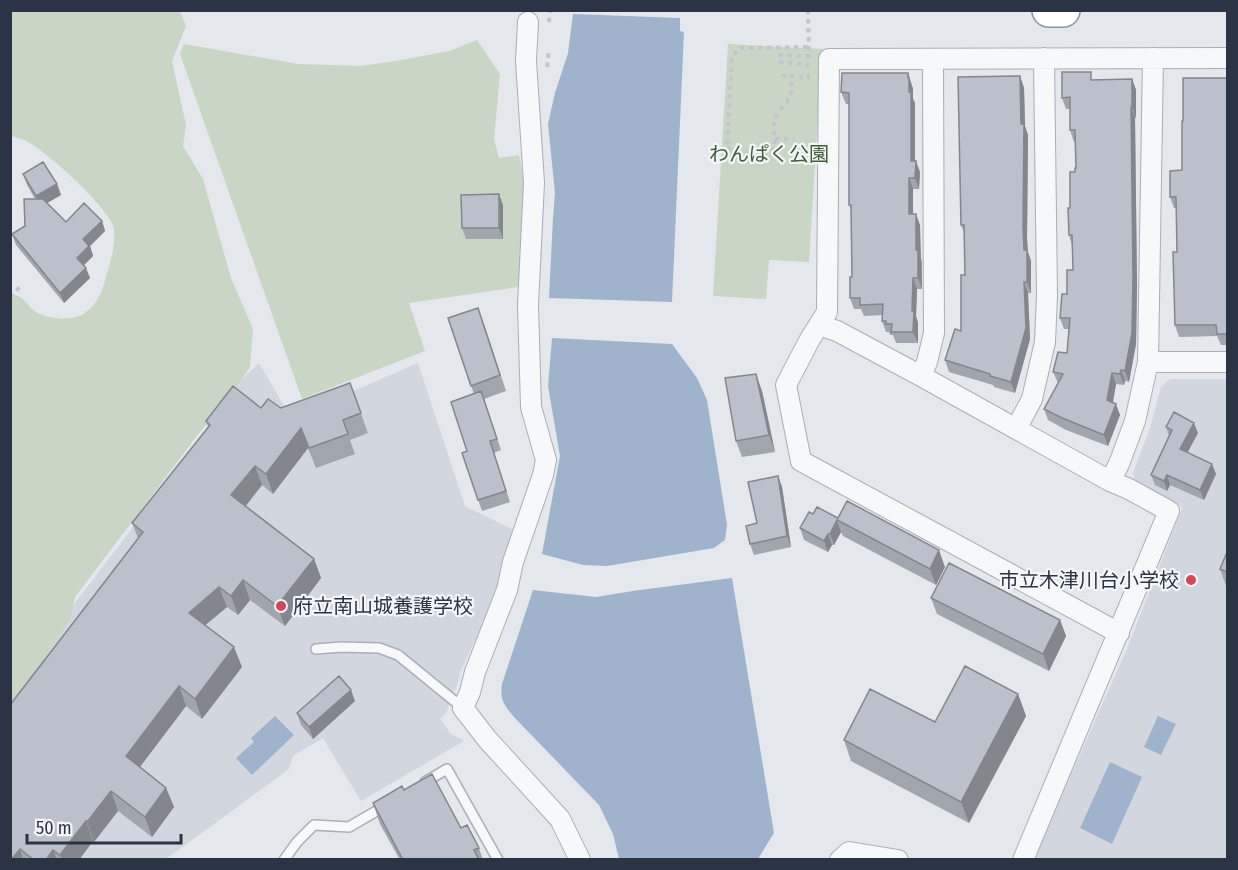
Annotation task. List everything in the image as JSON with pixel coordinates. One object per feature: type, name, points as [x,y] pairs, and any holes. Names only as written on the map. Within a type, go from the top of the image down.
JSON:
[{"type":"highway","points":[[1049,10],[1063,10]]},
{"type":"street","points":[[528,22],[527,73],[534,183],[528,305],[531,406],[546,459],[543,475],[513,562],[507,590],[463,708],[487,739],[560,819],[580,860]]},
{"type":"street","points":[[1119,633],[801,461],[786,385],[827,312],[819,58],[933,60],[1227,58]]},
{"type":"street","points":[[1016,429],[1032,399],[1045,342],[1047,295],[1044,58]]},
{"type":"street","points":[[1110,481],[1135,421],[1149,362],[1153,58]]},
{"type":"street","points":[[921,376],[934,333],[933,60]]},
{"type":"street","points":[[819,325],[837,331],[1169,511],[1023,860]]},
{"type":"street","points":[[1149,362],[1227,362]]},
{"type":"street","points":[[840,860],[849,852],[898,860]]},
{"type":"lane","points":[[316,649],[378,648],[398,655],[463,708]]},
{"type":"lane","points":[[417,786],[447,769],[498,860]]},
{"type":"lane","points":[[284,860],[297,842],[314,825],[349,827],[398,798]]},
{"type":"path","points":[[808,10],[809,47],[819,58]]},
{"type":"path","points":[[791,76],[792,90],[787,102],[777,112],[774,122],[775,148],[770,152],[747,154],[728,148],[732,57],[740,48],[809,47]]},
{"type":"path","points":[[780,55],[819,58],[809,65],[780,62],[780,55]]},
{"type":"path","points":[[782,75],[808,78],[809,65]]},
{"type":"path","points":[[775,139],[794,139]]},
{"type":"path","points":[[10,297],[21,287]]},
{"type":"shaded area","name":"府立南山城養護学校","points":[[259,363],[291,418],[418,363],[465,506],[514,530],[499,585],[460,672],[446,713],[440,719],[451,734],[464,741],[361,801],[323,738],[293,756],[288,770],[166,859],[11,859],[10,688],[214,421],[234,387]]},
{"type":"shaded area","name":"市立木津川台小学校","points":[[1170,379],[1227,379],[1227,859],[1033,860],[1126,651],[1182,509],[1181,506],[1136,482],[1133,473],[1150,428],[1161,387]]},
{"type":"green space","points":[[11,11],[180,11],[186,26],[172,61],[186,125],[183,146],[203,179],[231,278],[253,329],[250,367],[75,597],[70,620],[11,709],[11,294],[21,298],[36,312],[45,316],[66,319],[83,314],[97,301],[102,290],[112,257],[114,229],[102,208],[63,169],[26,141],[11,136]]},
{"type":"green space","points":[[477,40],[500,74],[494,139],[499,158],[519,155],[523,177],[525,226],[518,287],[409,303],[425,351],[302,399],[180,54],[184,44],[298,64],[361,66],[449,51]]},
{"type":"green space","name":"わんぱく公園","points":[[728,44],[822,49],[809,262],[769,260],[766,299],[713,296]]},
{"type":"water","points":[[573,14],[680,18],[680,31],[684,32],[672,302],[549,298],[555,193],[548,124],[568,53]]},
{"type":"water","points":[[552,338],[672,344],[697,378],[707,400],[727,525],[725,540],[714,548],[607,566],[583,565],[542,554],[560,456],[548,386]]},
{"type":"water","points":[[732,578],[774,833],[758,859],[619,859],[613,834],[599,805],[513,716],[503,701],[502,684],[533,590],[596,597]]},
{"type":"water","points":[[275,716],[294,735],[252,775],[236,758],[254,742],[251,738]]},
{"type":"water","points":[[1158,716],[1176,724],[1161,755],[1144,747]]},
{"type":"water","points":[[1110,762],[1142,777],[1112,844],[1080,828]]},
{"type":"building","points":[[1062,72],[1091,72],[1091,80],[1132,79],[1132,333],[1125,371],[1121,370],[1120,374],[1112,373],[1107,400],[1116,404],[1104,435],[1044,409],[1063,374],[1053,372],[1058,352],[1067,353],[1070,318],[1060,318],[1062,294],[1067,294],[1067,270],[1073,270],[1072,235],[1069,235],[1068,208],[1070,208],[1070,172],[1075,172],[1076,168],[1075,130],[1070,130],[1070,97],[1062,98]]},
{"type":"building","points":[[842,73],[908,73],[909,92],[911,92],[911,161],[916,161],[915,178],[909,178],[909,214],[916,214],[916,250],[918,250],[918,278],[913,278],[913,332],[891,332],[892,324],[882,321],[883,304],[860,305],[860,298],[850,298],[850,277],[852,277],[851,205],[849,205],[849,93],[841,92]]},
{"type":"building","points":[[1020,76],[1021,124],[1024,124],[1023,228],[1024,250],[1027,250],[1027,282],[1024,282],[1026,328],[1011,382],[945,360],[955,329],[961,331],[961,275],[965,275],[964,225],[961,225],[958,77]]},
{"type":"building","points":[[1183,78],[1227,78],[1227,334],[1217,334],[1216,325],[1175,325],[1173,252],[1177,252],[1176,197],[1170,197],[1170,171],[1182,170]]},
{"type":"building","points":[[43,162],[57,184],[36,196],[23,174]]},
{"type":"building","points":[[499,194],[499,228],[462,228],[461,195]]},
{"type":"building","points":[[24,199],[43,199],[66,222],[84,203],[102,221],[83,239],[89,246],[77,258],[86,268],[60,293],[12,234],[25,226]]},
{"type":"building","points":[[478,308],[500,375],[471,386],[448,318]]},
{"type":"building","points":[[756,374],[769,435],[736,441],[725,378]]},
{"type":"building","points":[[350,383],[361,413],[343,420],[348,434],[309,448],[301,428],[266,474],[255,466],[231,495],[314,559],[277,606],[243,580],[231,596],[219,587],[189,613],[234,647],[195,699],[179,686],[126,756],[166,788],[145,817],[111,791],[60,855],[53,850],[46,860],[34,860],[20,849],[10,860],[10,705],[143,532],[132,523],[210,425],[206,421],[233,386],[261,408],[268,399],[281,408]]},
{"type":"building","points":[[481,391],[497,439],[490,441],[506,491],[478,500],[462,453],[467,451],[451,402]]},
{"type":"building","points":[[1174,412],[1194,423],[1180,449],[1212,464],[1200,490],[1167,475],[1164,481],[1151,475],[1172,430],[1166,427]]},
{"type":"building","points":[[778,476],[787,536],[750,544],[746,526],[757,523],[748,482]]},
{"type":"building","points":[[847,501],[939,550],[930,569],[837,520]]},
{"type":"building","points":[[817,507],[838,518],[824,541],[800,528],[809,512],[813,514]]},
{"type":"building","points":[[1227,552],[1227,572],[1220,569]]},
{"type":"building","points":[[949,563],[1060,620],[1043,654],[931,598]]},
{"type":"building","points":[[965,666],[1018,694],[961,802],[844,740],[870,689],[935,722]]},
{"type":"building","points":[[339,676],[351,690],[309,727],[297,713]]},
{"type":"building","points":[[432,774],[461,828],[467,825],[479,848],[474,850],[479,860],[403,860],[373,803],[402,786],[404,790]]},
{"type":"place","name":"市立木津川台小学校","points":[[1191,580]]},
{"type":"place","name":"府立南山城養護学校","points":[[281,606]]}]
